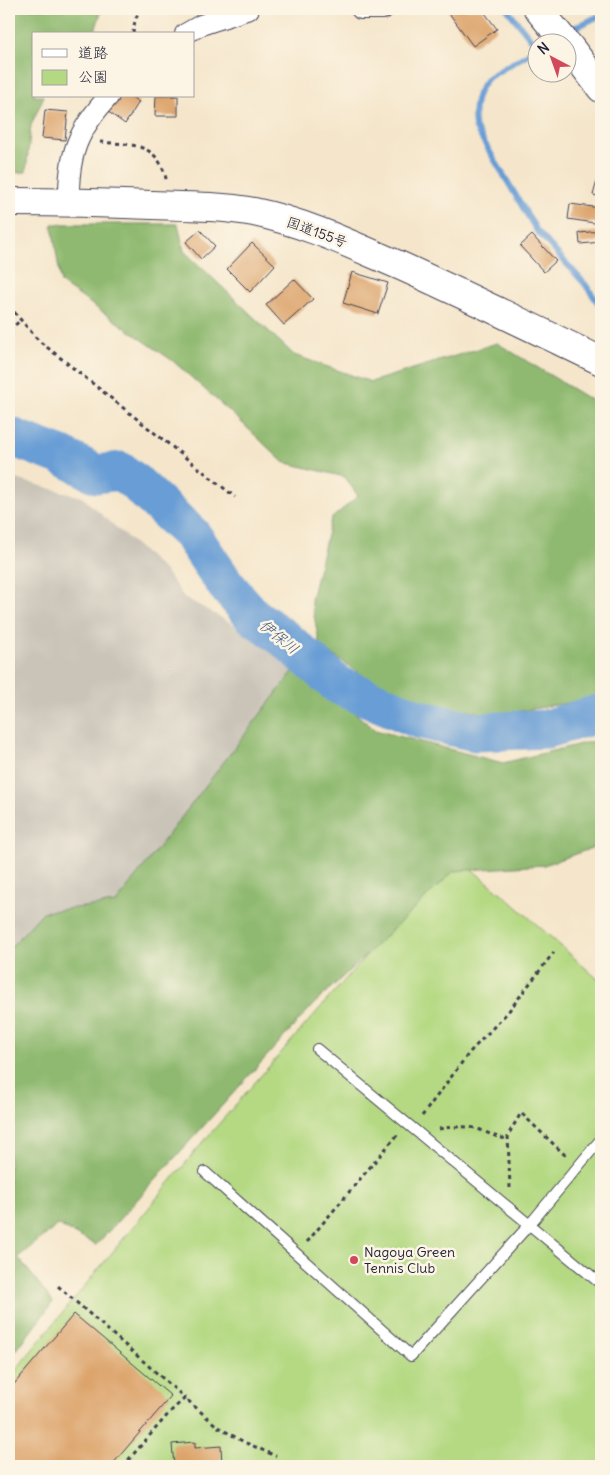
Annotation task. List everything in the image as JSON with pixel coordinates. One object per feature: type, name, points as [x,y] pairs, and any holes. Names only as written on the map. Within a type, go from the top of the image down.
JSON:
[{"type":"main road","points":[[547,12],[559,32]]},
{"type":"main road","points":[[578,59],[601,88]]},
{"type":"main road","name":"国道155号","points":[[9,202],[69,202],[218,208],[253,212],[288,220],[322,231],[481,303],[601,361]]},
{"type":"street","points":[[189,32],[201,25],[249,9]]},
{"type":"street","points":[[361,9],[383,9]]},
{"type":"street","points":[[69,202],[70,164],[79,138],[96,111],[107,98]]},
{"type":"lane","points":[[317,1049],[601,1284]]},
{"type":"lane","points":[[205,1172],[411,1356],[530,1224],[601,1139]]},
{"type":"path","points":[[133,32],[138,12],[142,9]]},
{"type":"path","points":[[79,138],[140,146],[148,151],[158,159],[164,170],[167,182],[165,205]]},
{"type":"path","points":[[9,306],[38,340],[235,497]]},
{"type":"path","points":[[9,330],[21,320]]},
{"type":"path","points":[[297,1254],[409,1125],[426,1113],[469,1053],[508,1012],[554,952]]},
{"type":"path","points":[[501,1200],[510,1189],[508,1135],[522,1114],[578,1167]]},
{"type":"path","points":[[422,1135],[440,1129],[463,1126],[477,1129],[498,1138],[508,1139]]},
{"type":"path","points":[[58,1286],[218,1427],[244,1442],[276,1456]]},
{"type":"path","points":[[122,1466],[185,1398]]},
{"type":"path","points":[[437,1466],[465,1464],[468,1466]]},
{"type":"shaded area","points":[[9,477],[82,497],[165,571],[184,597],[247,632],[298,665],[116,903],[43,912],[9,949]]},
{"type":"green space","points":[[9,9],[102,9],[95,32],[32,32],[32,98],[43,98],[31,125],[26,172],[9,173]]},
{"type":"green space","points":[[52,224],[178,224],[184,251],[294,355],[371,382],[497,343],[601,406],[601,697],[498,715],[400,701],[320,646],[311,600],[331,519],[358,496],[345,477],[283,462],[173,361],[61,283]]},
{"type":"green space","points":[[298,665],[375,730],[503,763],[601,739],[601,845],[544,865],[454,871],[313,1005],[96,1245],[58,1225],[18,1257],[53,1302],[9,1360],[9,949],[43,912],[116,903]]},
{"type":"green space","name":"Nagoya Green Tennis Club","points":[[454,855],[506,897],[601,982],[601,1466],[9,1466],[9,1378],[203,1142]]},
{"type":"building","points":[[446,9],[482,9],[497,29],[473,46]]},
{"type":"building","points":[[115,98],[133,98],[139,102],[125,124],[107,111]]},
{"type":"building","points":[[156,98],[178,98],[178,116],[155,116]]},
{"type":"building","points":[[45,110],[68,112],[65,140],[42,138]]},
{"type":"building","points":[[597,181],[601,182],[601,197],[593,195]]},
{"type":"building","points":[[570,204],[601,208],[601,224],[568,219]]},
{"type":"building","points":[[200,230],[215,246],[201,259],[186,242]]},
{"type":"building","points":[[601,231],[601,242],[580,244],[579,233]]},
{"type":"building","points":[[532,235],[556,261],[544,272],[520,246]]},
{"type":"building","points":[[252,243],[275,265],[250,292],[227,269]]},
{"type":"building","points":[[352,272],[388,283],[378,314],[343,303]]},
{"type":"building","points":[[294,279],[313,299],[284,325],[266,305]]},
{"type":"building","points":[[74,1314],[171,1396],[111,1466],[9,1466],[9,1390]]},
{"type":"building","points":[[195,1442],[195,1448],[221,1446],[222,1466],[174,1466],[172,1444]]},
{"type":"waterway","points":[[507,9],[538,48],[489,77],[484,82],[476,100],[474,113],[475,127],[537,231],[585,284],[601,307]]},
{"type":"waterway","points":[[566,32],[601,15]]},
{"type":"waterway","name":"伊保川","points":[[9,436],[62,456],[97,474],[120,471],[136,483],[192,535],[226,585],[253,616],[285,639],[338,685],[418,719],[475,732],[547,729],[601,713]]},
{"type":"place","name":"Nagoya Green Tennis Club","points":[[354,1260]]}]
